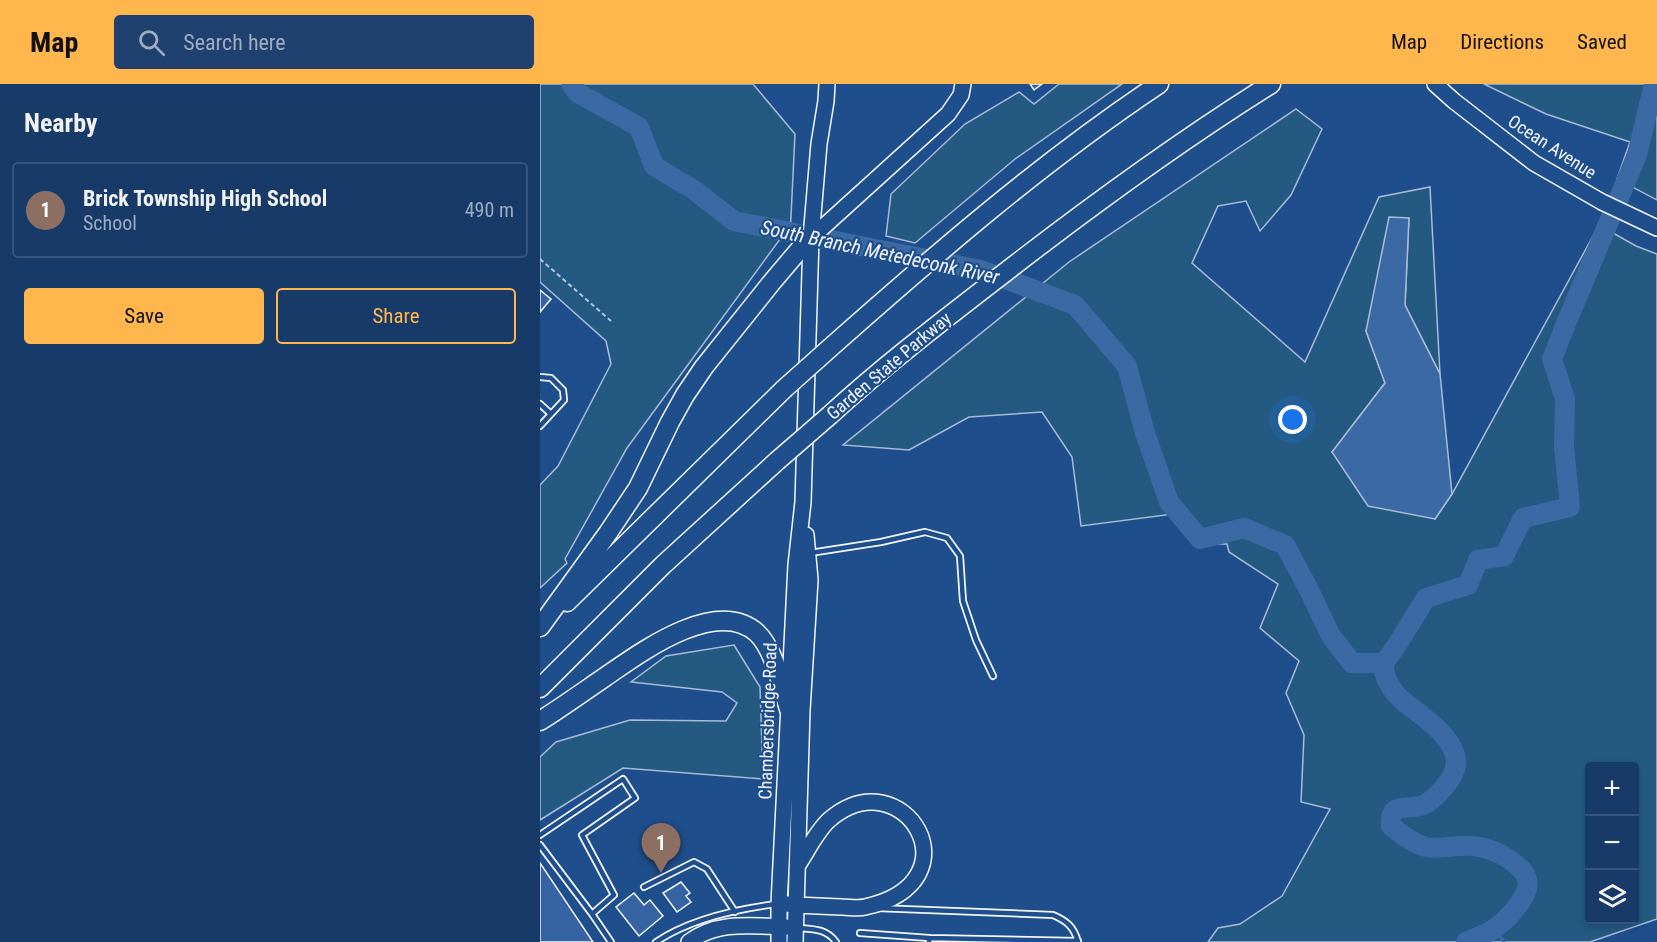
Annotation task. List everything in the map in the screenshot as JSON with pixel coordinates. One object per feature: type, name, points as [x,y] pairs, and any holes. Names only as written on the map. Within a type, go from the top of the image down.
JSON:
[{"type":"highway","points":[[540,628],[784,389],[909,278],[1077,141],[1159,84]]},
{"type":"highway","name":"Garden State Parkway","points":[[540,688],[663,565],[861,386],[1077,217],[1271,84]]},
{"type":"highway","points":[[540,628],[638,488],[670,422],[704,367],[730,333],[808,246]]},
{"type":"highway","points":[[540,721],[653,644],[693,627],[717,621],[740,622],[758,634],[772,657],[789,709]]},
{"type":"main road","name":"Chambersbridge Road","points":[[779,934],[796,565],[803,502],[808,246],[827,84]]},
{"type":"main road","points":[[826,101],[838,84]]},
{"type":"main road","points":[[808,246],[835,216],[948,114],[961,95],[963,84]]},
{"type":"main road","name":"Ocean Avenue","points":[[1435,84],[1534,163],[1602,202],[1657,228]]},
{"type":"main road","name":"Chambersbridge Road","points":[[796,935],[801,710],[810,580],[803,502]]},
{"type":"main road","points":[[779,903],[863,908],[887,900],[908,888],[922,868],[925,847],[918,830],[908,817],[885,804],[873,801],[855,805],[837,813],[818,832],[798,865]]},
{"type":"main road","points":[[689,942],[733,919],[779,934],[796,935]]},
{"type":"lane","points":[[540,377],[551,378],[563,390],[564,400],[540,426]]},
{"type":"lane","points":[[540,404],[551,414]]},
{"type":"lane","points":[[808,553],[881,542],[925,532],[947,538],[960,556],[963,601],[976,640],[993,676]]},
{"type":"lane","points":[[540,835],[623,779],[635,798],[582,836],[614,895],[592,914]]},
{"type":"lane","points":[[540,844],[611,942]]},
{"type":"lane","points":[[644,887],[694,862],[706,869],[733,919]]},
{"type":"lane","points":[[656,942],[688,925],[733,919],[750,908],[779,903]]},
{"type":"lane","points":[[860,933],[929,940],[1078,941],[1076,932],[1065,920],[1053,915],[863,908]]},
{"type":"lane","points":[[688,925],[733,919]]},
{"type":"lane","points":[[796,935],[823,930],[837,942]]},
{"type":"path","points":[[540,259],[611,321]]},
{"type":"shaded area","points":[[540,84],[753,84],[795,134],[790,237],[783,235],[627,448],[565,559],[567,563],[540,588],[540,485],[558,466],[611,364],[606,341],[540,282]]},
{"type":"shaded area","points":[[1059,84],[1122,84],[1015,159],[915,243],[886,236],[891,194],[965,124],[1019,92],[1034,104]]},
{"type":"shaded area","points":[[1484,84],[1657,84],[1657,200],[1617,179],[1630,142],[1546,114]]},
{"type":"shaded area","points":[[1296,109],[1322,129],[1291,195],[1260,231],[1246,201],[1218,206],[1192,263],[1305,362],[1379,197],[1430,187],[1440,374],[1405,305],[1409,218],[1366,331],[1385,383],[1332,452],[1435,519],[1452,494],[1599,225],[1636,246],[1657,254],[1657,919],[1590,942],[1208,942],[1218,928],[1240,924],[1282,896],[1330,809],[1301,802],[1304,735],[1286,693],[1299,661],[1260,628],[1278,584],[1229,552],[1227,544],[1217,544],[1173,514],[1081,526],[1072,457],[1042,412],[969,417],[909,450],[843,445],[1069,262]]},
{"type":"shaded area","points":[[1389,217],[1409,218],[1405,305],[1440,374],[1452,494],[1435,519],[1368,506],[1332,452],[1385,383],[1366,331]]},
{"type":"shaded area","points":[[734,645],[760,687],[763,779],[623,768],[540,820],[540,757],[556,742],[630,720],[726,721],[737,703],[722,692],[631,682],[666,656]]},
{"type":"building","points":[[1030,84],[1042,84],[1034,90]]},
{"type":"building","points":[[540,290],[551,299],[540,312]]},
{"type":"building","points":[[540,863],[593,942],[540,942]]},
{"type":"building","points":[[681,882],[690,893],[686,896],[691,902],[677,912],[663,893]]},
{"type":"building","points":[[634,893],[644,905],[650,900],[663,916],[639,936],[616,907]]},
{"type":"waterway","name":"South Branch Metedeconk River","points":[[571,84],[578,93],[639,127],[654,166],[694,190],[734,221],[981,270],[1075,305],[1127,366],[1145,433],[1169,502],[1200,539],[1244,528],[1285,545],[1331,636],[1352,663],[1384,663]]},
{"type":"waterway","points":[[1384,663],[1426,598],[1468,585],[1478,560],[1504,556],[1523,518],[1570,507],[1564,447],[1565,399],[1552,359],[1637,155],[1654,84]]},
{"type":"waterway","points":[[1384,663],[1385,676],[1392,689],[1444,736],[1455,753],[1456,763],[1453,775],[1439,793],[1423,805],[1396,810],[1391,818],[1391,826],[1421,846],[1438,848],[1476,846],[1492,850],[1514,863],[1527,878],[1525,894],[1508,917],[1492,930],[1466,942]]},
{"type":"waterway","points":[[1494,929],[1504,942]]},
{"type":"place","name":"Brick Township High School","points":[[661,873]]}]
